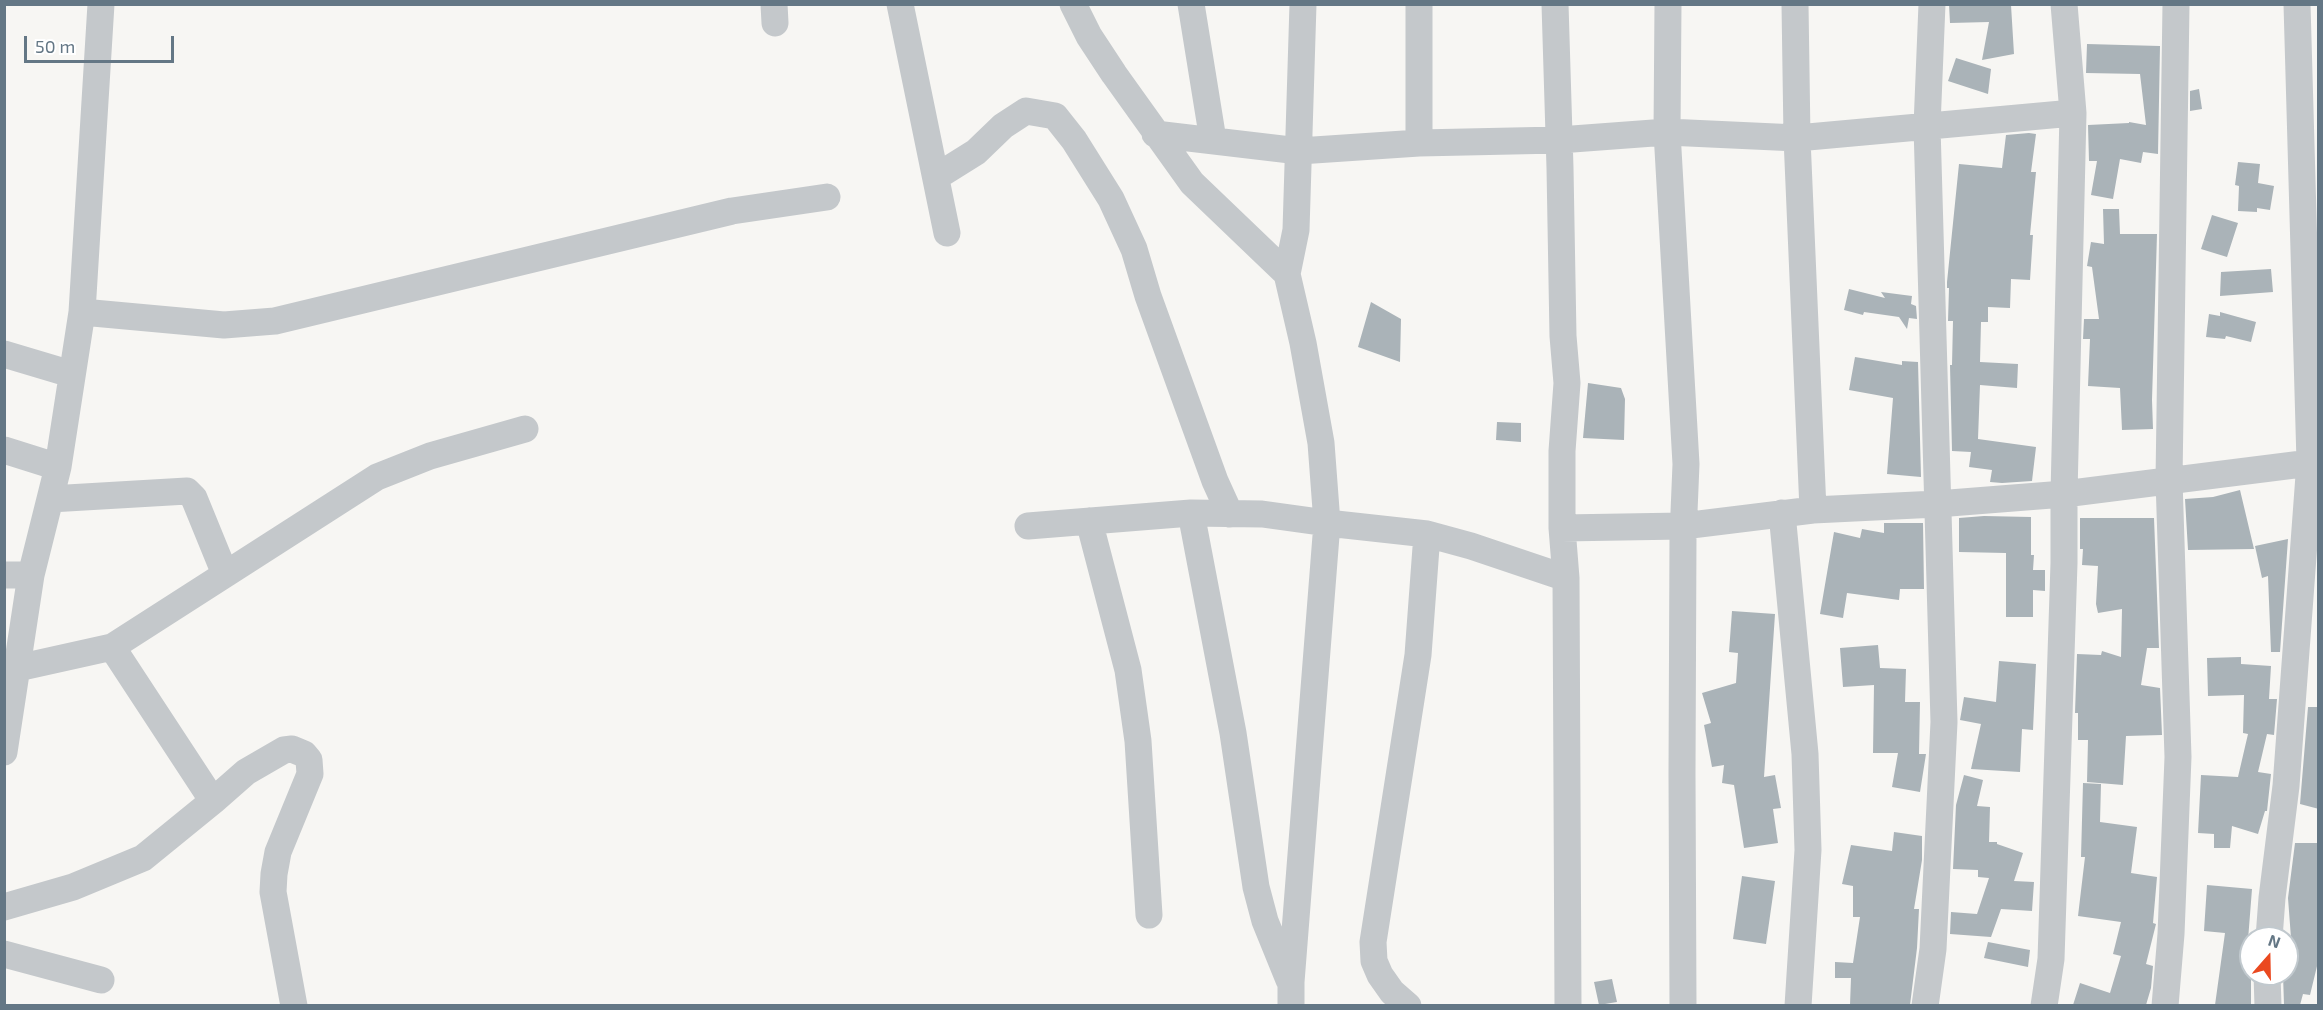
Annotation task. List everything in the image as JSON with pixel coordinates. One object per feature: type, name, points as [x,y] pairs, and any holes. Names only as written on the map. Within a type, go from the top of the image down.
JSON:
[{"type":"street","points":[[4,752],[10,671],[58,467],[82,312],[101,4]]},
{"type":"street","points":[[900,4],[948,233]]},
{"type":"street","points":[[1073,4],[1089,36],[1155,134],[1192,183],[1287,274]]},
{"type":"street","points":[[1191,4],[1213,140]]},
{"type":"street","points":[[1291,996],[1327,523],[1321,443],[1303,343],[1287,274],[1296,230],[1303,4]]},
{"type":"street","points":[[1419,4],[1419,143]]},
{"type":"street","points":[[1555,4],[1563,336],[1567,383],[1562,451],[1566,578],[1568,1005]]},
{"type":"street","points":[[1668,4],[1667,132],[1686,464],[1683,525],[1683,1005]]},
{"type":"street","points":[[1795,4],[1797,138],[1813,510]]},
{"type":"street","points":[[1925,1005],[1933,949],[1944,722],[1927,126],[1932,4]]},
{"type":"street","points":[[2044,1005],[2051,935],[2064,563],[2073,113],[2064,4]]},
{"type":"street","points":[[2165,1005],[2171,934],[2178,757],[2169,480],[2176,4]]},
{"type":"street","points":[[2270,926],[2286,786],[2314,462],[2297,4]]},
{"type":"street","points":[[936,177],[976,152],[1003,126],[1026,111],[1055,116],[1074,140],[1110,199],[1134,249],[1148,296],[1215,481],[1230,513]]},
{"type":"street","points":[[1155,134],[1299,151],[1419,143],[1559,140],[1667,132],[1797,138],[2073,113]]},
{"type":"street","points":[[82,312],[224,325],[275,321],[732,212],[826,197]]},
{"type":"street","points":[[4,354],[71,374]]},
{"type":"street","points":[[10,671],[112,647],[377,477],[430,456],[525,429]]},
{"type":"street","points":[[4,450],[58,467]]},
{"type":"street","points":[[1563,528],[1683,525],[1813,510],[1937,504],[2064,494],[2314,462]]},
{"type":"street","points":[[50,499],[187,491],[194,498],[225,574]]},
{"type":"street","points":[[1028,526],[1191,513],[1262,514],[1427,534],[1471,546],[1566,578]]},
{"type":"street","points":[[1191,513],[1233,733],[1256,887],[1265,921],[1291,996]]},
{"type":"street","points":[[1782,513],[1805,754],[1807,808],[1808,850],[1798,1005]]},
{"type":"street","points":[[1089,521],[1128,670],[1138,741],[1149,915]]},
{"type":"street","points":[[1408,1005],[1392,992],[1380,975],[1374,961],[1373,942],[1418,655],[1427,534]]},
{"type":"street","points":[[4,575],[31,575]]},
{"type":"street","points":[[112,647],[213,801]]},
{"type":"street","points":[[4,907],[73,886],[143,858],[246,772],[284,750],[292,749],[304,754],[309,760],[310,774],[278,852],[273,874],[273,892],[294,1005]]},
{"type":"street","points":[[4,954],[101,980]]},
{"type":"street","points":[[2267,986],[2268,1005]]},
{"type":"building","points":[[1949,4],[2011,5],[2014,54],[1982,60],[1989,22],[1950,23]]},
{"type":"building","points":[[2087,44],[2160,46],[2158,154],[2143,152],[2141,163],[2120,159],[2113,199],[2091,195],[2097,161],[2089,161],[2088,125],[2129,122],[2146,125],[2140,74],[2086,73]]},
{"type":"building","points":[[1956,58],[1991,69],[1988,94],[1948,81]]},
{"type":"building","points":[[2199,89],[2202,109],[2190,111],[2190,91]]},
{"type":"building","points":[[2036,134],[2031,172],[2036,172],[2030,235],[2033,235],[2030,280],[2011,279],[2010,308],[1988,307],[1988,322],[1981,322],[1980,362],[2018,364],[2017,388],[1980,385],[1978,439],[2036,447],[2032,481],[1990,482],[1992,470],[1969,467],[1971,452],[1952,451],[1950,365],[1952,365],[1953,321],[1948,321],[1949,288],[1947,288],[1947,282],[1959,164],[2002,168],[2006,135]]},
{"type":"building","points":[[2238,162],[2260,164],[2258,183],[2274,186],[2270,210],[2257,208],[2257,212],[2238,211],[2239,186],[2235,185]]},
{"type":"building","points":[[2103,209],[2119,209],[2120,234],[2157,234],[2153,429],[2122,430],[2120,388],[2088,386],[2090,339],[2083,339],[2084,319],[2099,319],[2092,267],[2087,266],[2091,242],[2104,244]]},
{"type":"building","points":[[2212,215],[2238,223],[2227,257],[2201,249]]},
{"type":"building","points":[[2271,269],[2273,292],[2220,296],[2221,272]]},
{"type":"building","points":[[1849,289],[1885,298],[1881,292],[1912,296],[1911,304],[1916,306],[1917,319],[1909,318],[1907,329],[1899,317],[1864,312],[1863,315],[1844,310]]},
{"type":"building","points":[[1371,302],[1401,319],[1400,362],[1358,347]]},
{"type":"building","points":[[2220,312],[2256,322],[2251,342],[2226,336],[2225,339],[2206,337],[2209,314],[2220,316]]},
{"type":"building","points":[[1855,357],[1902,365],[1902,361],[1918,362],[1921,477],[1887,474],[1893,398],[1849,390]]},
{"type":"building","points":[[1588,383],[1621,388],[1625,399],[1624,440],[1583,438]]},
{"type":"building","points":[[1497,422],[1521,423],[1521,442],[1496,440]]},
{"type":"building","points":[[2240,490],[2254,549],[2188,550],[2185,499],[2213,497]]},
{"type":"building","points":[[2031,517],[2033,570],[2045,570],[2045,591],[2033,590],[2033,617],[2006,617],[2006,553],[1959,552],[1959,518]]},
{"type":"building","points":[[2080,518],[2154,518],[2159,648],[2147,648],[2141,685],[2160,688],[2162,735],[2126,736],[2123,785],[2087,782],[2088,740],[2078,740],[2078,713],[2075,713],[2077,654],[2101,655],[2102,651],[2121,657],[2122,609],[2098,613],[2096,604],[2098,566],[2082,565]]},
{"type":"building","points":[[1884,523],[1923,523],[1924,589],[1900,589],[1899,600],[1847,593],[1843,618],[1820,614],[1834,532],[1860,538],[1862,529],[1884,533]]},
{"type":"building","points":[[2288,539],[2280,652],[2271,652],[2268,576],[2262,578],[2255,546]]},
{"type":"building","points":[[1732,611],[1775,614],[1764,777],[1775,775],[1781,808],[1773,809],[1778,843],[1744,848],[1734,785],[1722,783],[1724,765],[1712,767],[1704,725],[1711,723],[1702,693],[1736,683],[1738,653],[1729,652]]},
{"type":"building","points":[[1878,645],[1880,668],[1906,669],[1905,702],[1920,702],[1919,754],[1926,754],[1920,792],[1892,787],[1898,753],[1873,753],[1874,685],[1843,687],[1840,648]]},
{"type":"building","points":[[2241,657],[2241,664],[2271,666],[2269,699],[2277,699],[2274,735],[2267,734],[2258,772],[2271,774],[2267,811],[2265,811],[2258,834],[2232,826],[2230,848],[2214,848],[2214,834],[2198,833],[2201,775],[2238,777],[2248,734],[2243,733],[2244,695],[2208,696],[2207,658]]},
{"type":"building","points":[[1999,661],[2036,664],[2033,730],[2022,729],[2020,772],[1971,769],[1981,724],[1960,720],[1964,697],[1996,702]]},
{"type":"building","points":[[2308,707],[2319,707],[2319,809],[2300,804]]},
{"type":"building","points":[[1964,775],[1983,780],[1977,806],[1990,807],[1989,842],[1997,842],[1997,844],[2023,853],[2014,881],[2034,882],[2032,911],[2001,909],[1991,937],[1950,934],[1951,912],[1977,914],[1989,878],[1978,877],[1978,870],[1953,869],[1956,805]]},
{"type":"building","points":[[2083,783],[2101,784],[2100,822],[2137,827],[2131,873],[2157,877],[2153,923],[2156,924],[2146,964],[2153,966],[2151,988],[2146,1005],[2073,1005],[2080,983],[2110,993],[2121,956],[2113,954],[2121,922],[2078,916],[2085,857],[2081,857]]},
{"type":"building","points":[[1894,832],[1922,836],[1922,860],[1914,909],[1919,909],[1917,948],[1910,1005],[1850,1005],[1851,978],[1835,978],[1835,962],[1853,963],[1860,917],[1853,917],[1853,886],[1842,884],[1851,845],[1892,851]]},
{"type":"building","points":[[2295,843],[2319,843],[2319,958],[2310,995],[2303,994],[2300,1005],[2284,1005],[2283,986],[2299,986],[2299,926],[2290,926],[2288,898]]},
{"type":"building","points":[[1742,876],[1775,881],[1766,944],[1733,939]]},
{"type":"building","points":[[2207,885],[2252,889],[2249,926],[2239,926],[2239,986],[2251,986],[2251,1005],[2215,1005],[2225,933],[2204,931]]},
{"type":"building","points":[[1988,942],[2030,950],[2028,967],[1984,958]]},
{"type":"building","points":[[1612,979],[1617,1002],[1599,1005],[1594,982]]}]
